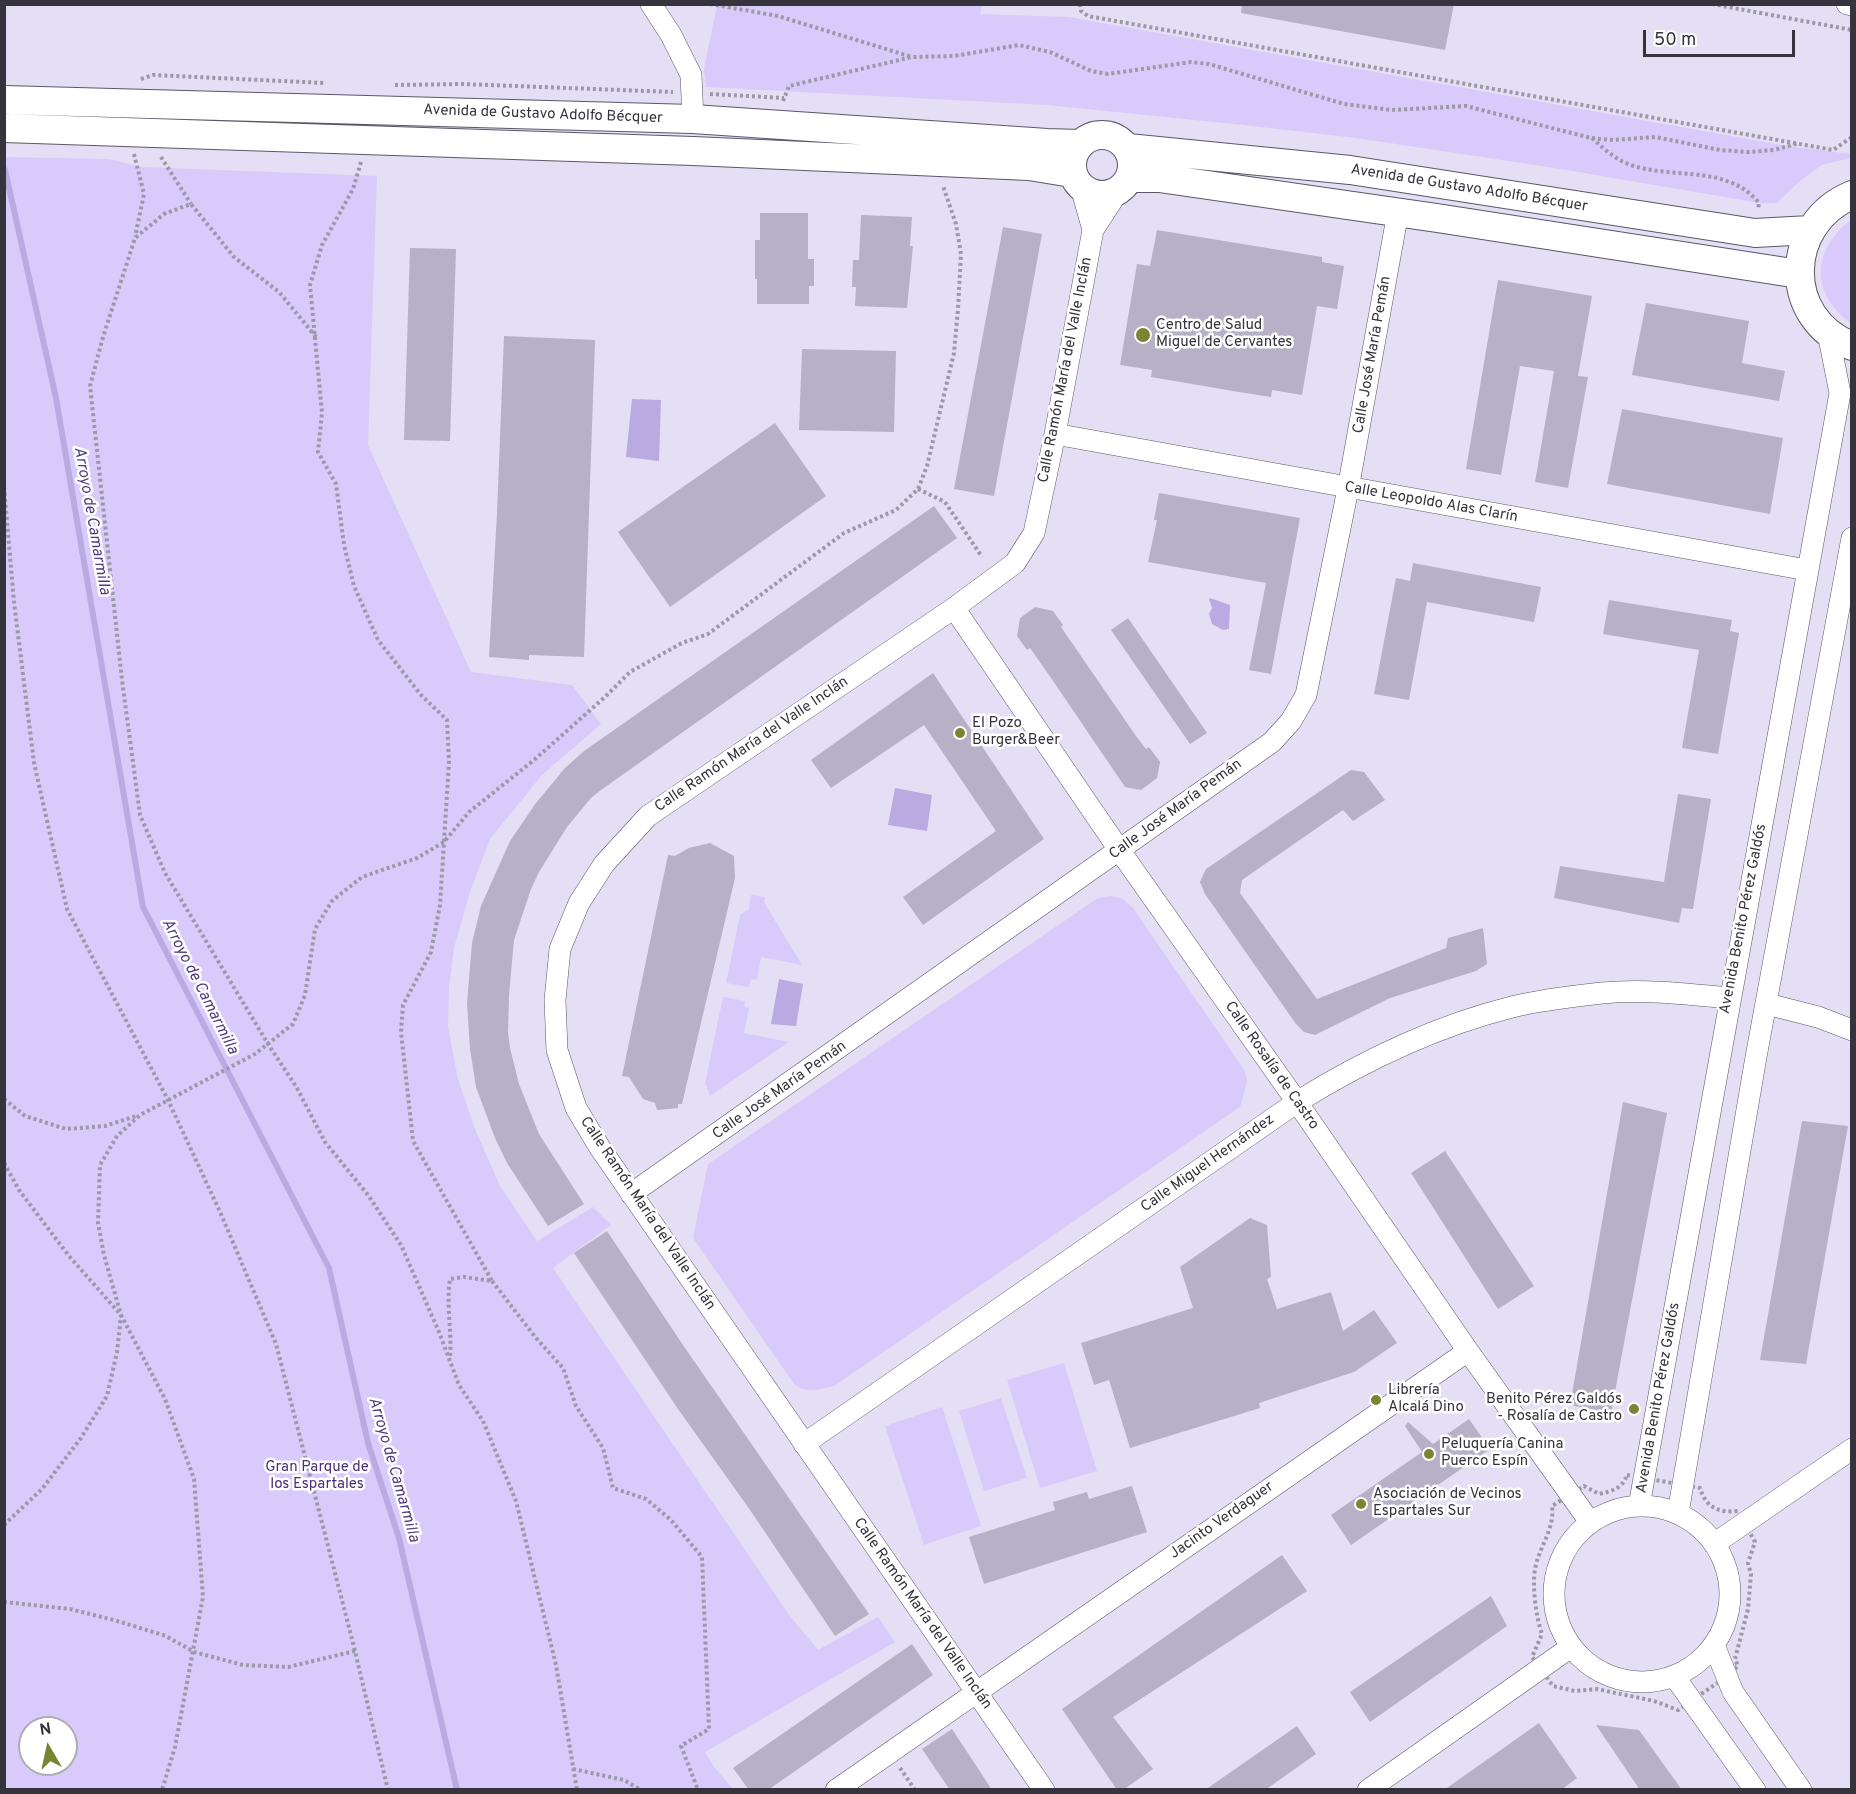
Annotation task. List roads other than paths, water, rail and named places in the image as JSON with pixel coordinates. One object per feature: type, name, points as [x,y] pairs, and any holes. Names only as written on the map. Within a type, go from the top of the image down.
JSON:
[{"type":"street","points":[[651,4],[671,35],[691,75],[692,106]]},
{"type":"street","points":[[1847,4],[1851,5]]},
{"type":"street","name":"Avenida de Gustavo Adolfo Bécquer","points":[[4,100],[692,106],[774,124],[1080,144]]},
{"type":"street","name":"Avenida de Gustavo Adolfo Bécquer","points":[[4,128],[693,151],[1029,166],[1077,180]]},
{"type":"street","points":[[1124,184],[1133,163],[1128,148],[1121,141],[1105,134],[1095,135],[1080,144],[1072,158],[1077,180],[1089,193],[1099,196],[1110,195],[1124,184],[1159,178],[1398,212],[1799,274]]},
{"type":"street","name":"Avenida de Gustavo Adolfo Bécquer","points":[[1128,148],[1350,170],[1755,233],[1810,230]]},
{"type":"street","name":"Calle Ramón María del Valle Inclán","points":[[1077,180],[1093,230]]},
{"type":"street","name":"Calle Ramón María del Valle Inclán","points":[[1044,1790],[631,1194],[576,1108],[557,1050],[555,1000],[560,949],[579,903],[604,864],[648,816],[954,608],[1015,563],[1034,533],[1093,230],[1124,184]]},
{"type":"street","points":[[1840,340],[1813,317],[1802,293],[1799,274],[1802,248],[1810,230],[1822,214],[1840,200],[1851,195]]},
{"type":"street","name":"Calle José María Pemán","points":[[631,1194],[1272,742],[1291,721],[1306,695],[1348,489],[1398,212]]},
{"type":"street","name":"Avenida Benito Pérez Galdós","points":[[1639,1506],[1840,393],[1840,340]]},
{"type":"street","name":"Calle Leopoldo Alas Clarín","points":[[1055,434],[1348,489],[1807,570]]},
{"type":"street","points":[[1678,1513],[1767,1004],[1848,576],[1851,538]]},
{"type":"street","name":"Calle Rosalía de Castro","points":[[954,608],[1119,851],[1590,1522]]},
{"type":"street","name":"Calle Miguel Hernández","points":[[804,1444],[1297,1102],[1340,1075],[1426,1035],[1513,1007],[1604,993],[1680,994],[1729,998]]},
{"type":"street","points":[[1767,1004],[1818,1017],[1851,1030]]},
{"type":"street","name":"Jacinto Verdaguer","points":[[836,1790],[1468,1351]]},
{"type":"street","points":[[1714,1544],[1851,1449]]},
{"type":"street","points":[[1639,1506],[1655,1507],[1678,1513],[1692,1521],[1709,1536],[1721,1556],[1729,1577],[1730,1600],[1724,1625],[1713,1645],[1696,1664],[1674,1676],[1651,1682],[1630,1681],[1603,1673],[1585,1662],[1571,1647],[1557,1619],[1553,1594],[1558,1565],[1571,1540],[1590,1522],[1617,1509],[1639,1506]]},
{"type":"street","points":[[1713,1645],[1733,1692],[1801,1790]]},
{"type":"street","points":[[1368,1790],[1571,1647]]},
{"type":"street","points":[[1674,1676],[1755,1790]]},
{"type":"waterway","name":"Arroyo de Camarmilla","points":[[5,170],[56,398],[143,907],[329,1268],[368,1443],[399,1538],[457,1790]]},
{"type":"place","name":"Centro de Salud Miguel de Cervantes","points":[[1143,335]]},
{"type":"place","name":"El Pozo Burger&Beer","points":[[960,733]]},
{"type":"place","name":"Librería Alcalá Dino","points":[[1376,1400]]},
{"type":"place","name":"Benito Pérez Galdós - Rosalía de Castro","points":[[1634,1409]]},
{"type":"place","name":"Peluquería Canina Puerco Espín","points":[[1429,1454]]},
{"type":"place","name":"Asociación de Vecinos Espartales Sur","points":[[1361,1504]]},
{"type":"park label","name":"Gran Parque de los Espartales","points":[[317,1476]]}]
